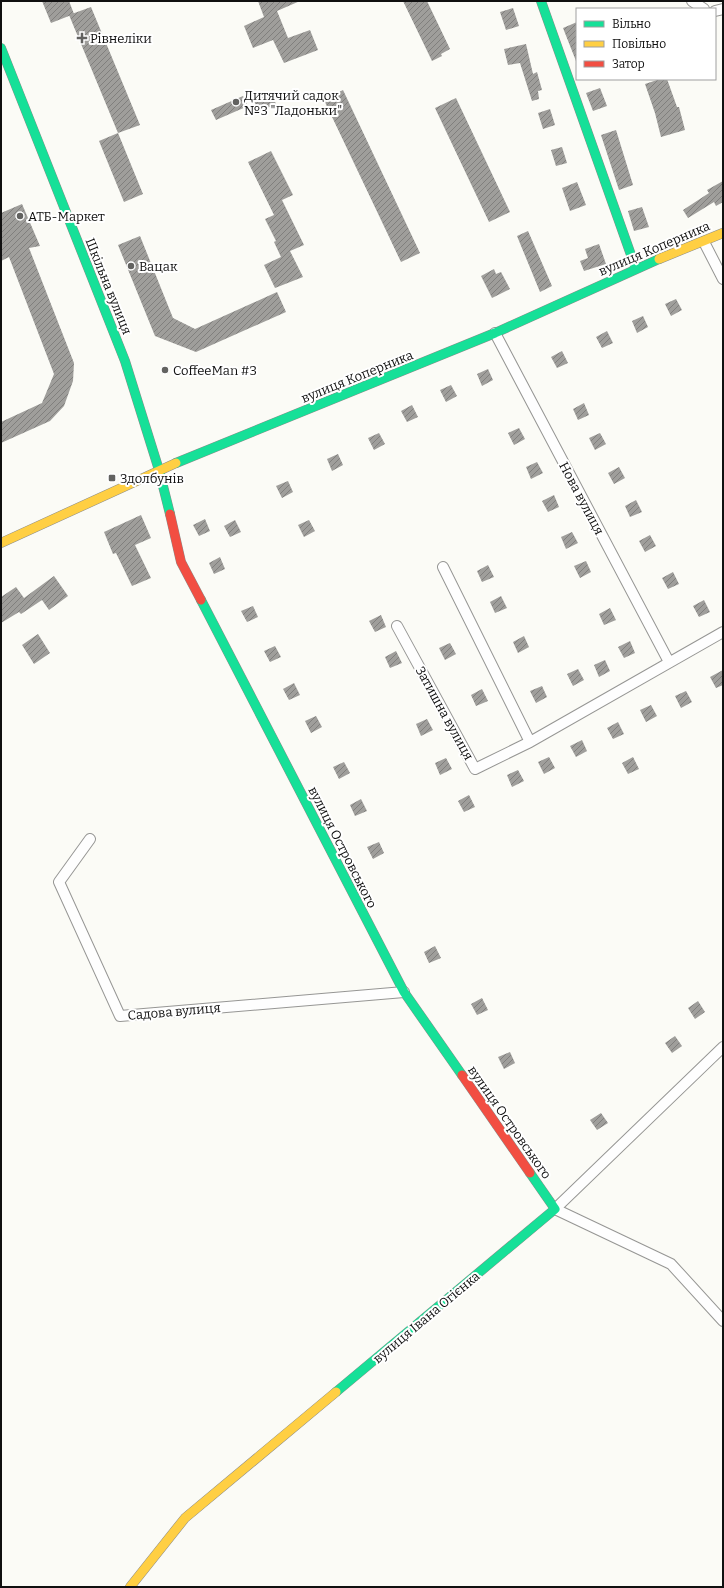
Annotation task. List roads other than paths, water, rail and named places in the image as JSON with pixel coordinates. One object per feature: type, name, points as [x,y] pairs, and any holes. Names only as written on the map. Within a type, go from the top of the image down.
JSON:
[{"type":"street","points":[[541,1],[636,269]]},
{"type":"street","points":[[692,1],[702,8]]},
{"type":"street","name":"Шкільна вулиця","points":[[1,48],[125,361],[160,470]]},
{"type":"street","name":"вулиця Коперника","points":[[1,543],[160,470],[495,334],[636,269],[723,233]]},
{"type":"street","points":[[704,242],[723,279]]},
{"type":"street","name":"Нова вулиця","points":[[495,334],[669,662]]},
{"type":"street","name":"вулиця Островського","points":[[160,470],[181,562],[404,992],[555,1209]]},
{"type":"street","points":[[443,567],[530,742]]},
{"type":"street","name":"Затишна вулиця","points":[[397,626],[475,769],[530,742],[723,632]]},
{"type":"street","name":"Садова вулиця","points":[[90,839],[59,882],[120,1016],[404,992]]},
{"type":"street","name":"вулиця Івана Огієнка","points":[[130,1587],[185,1518],[555,1209],[723,1047]]},
{"type":"street","points":[[555,1209],[671,1264],[723,1321]]},
{"type":"place","name":"Рівнеліки","points":[[82,38]]},
{"type":"place","name":"Дитячий садок №3 \"Ладоньки\"","points":[[236,102]]},
{"type":"place","name":"АТБ-Маркет","points":[[20,216]]},
{"type":"place","name":"Вацак","points":[[131,266]]},
{"type":"place","name":"CoffeeMan #3","points":[[165,370]]},
{"type":"place","name":"Здолбунів","points":[[112,478]]}]
